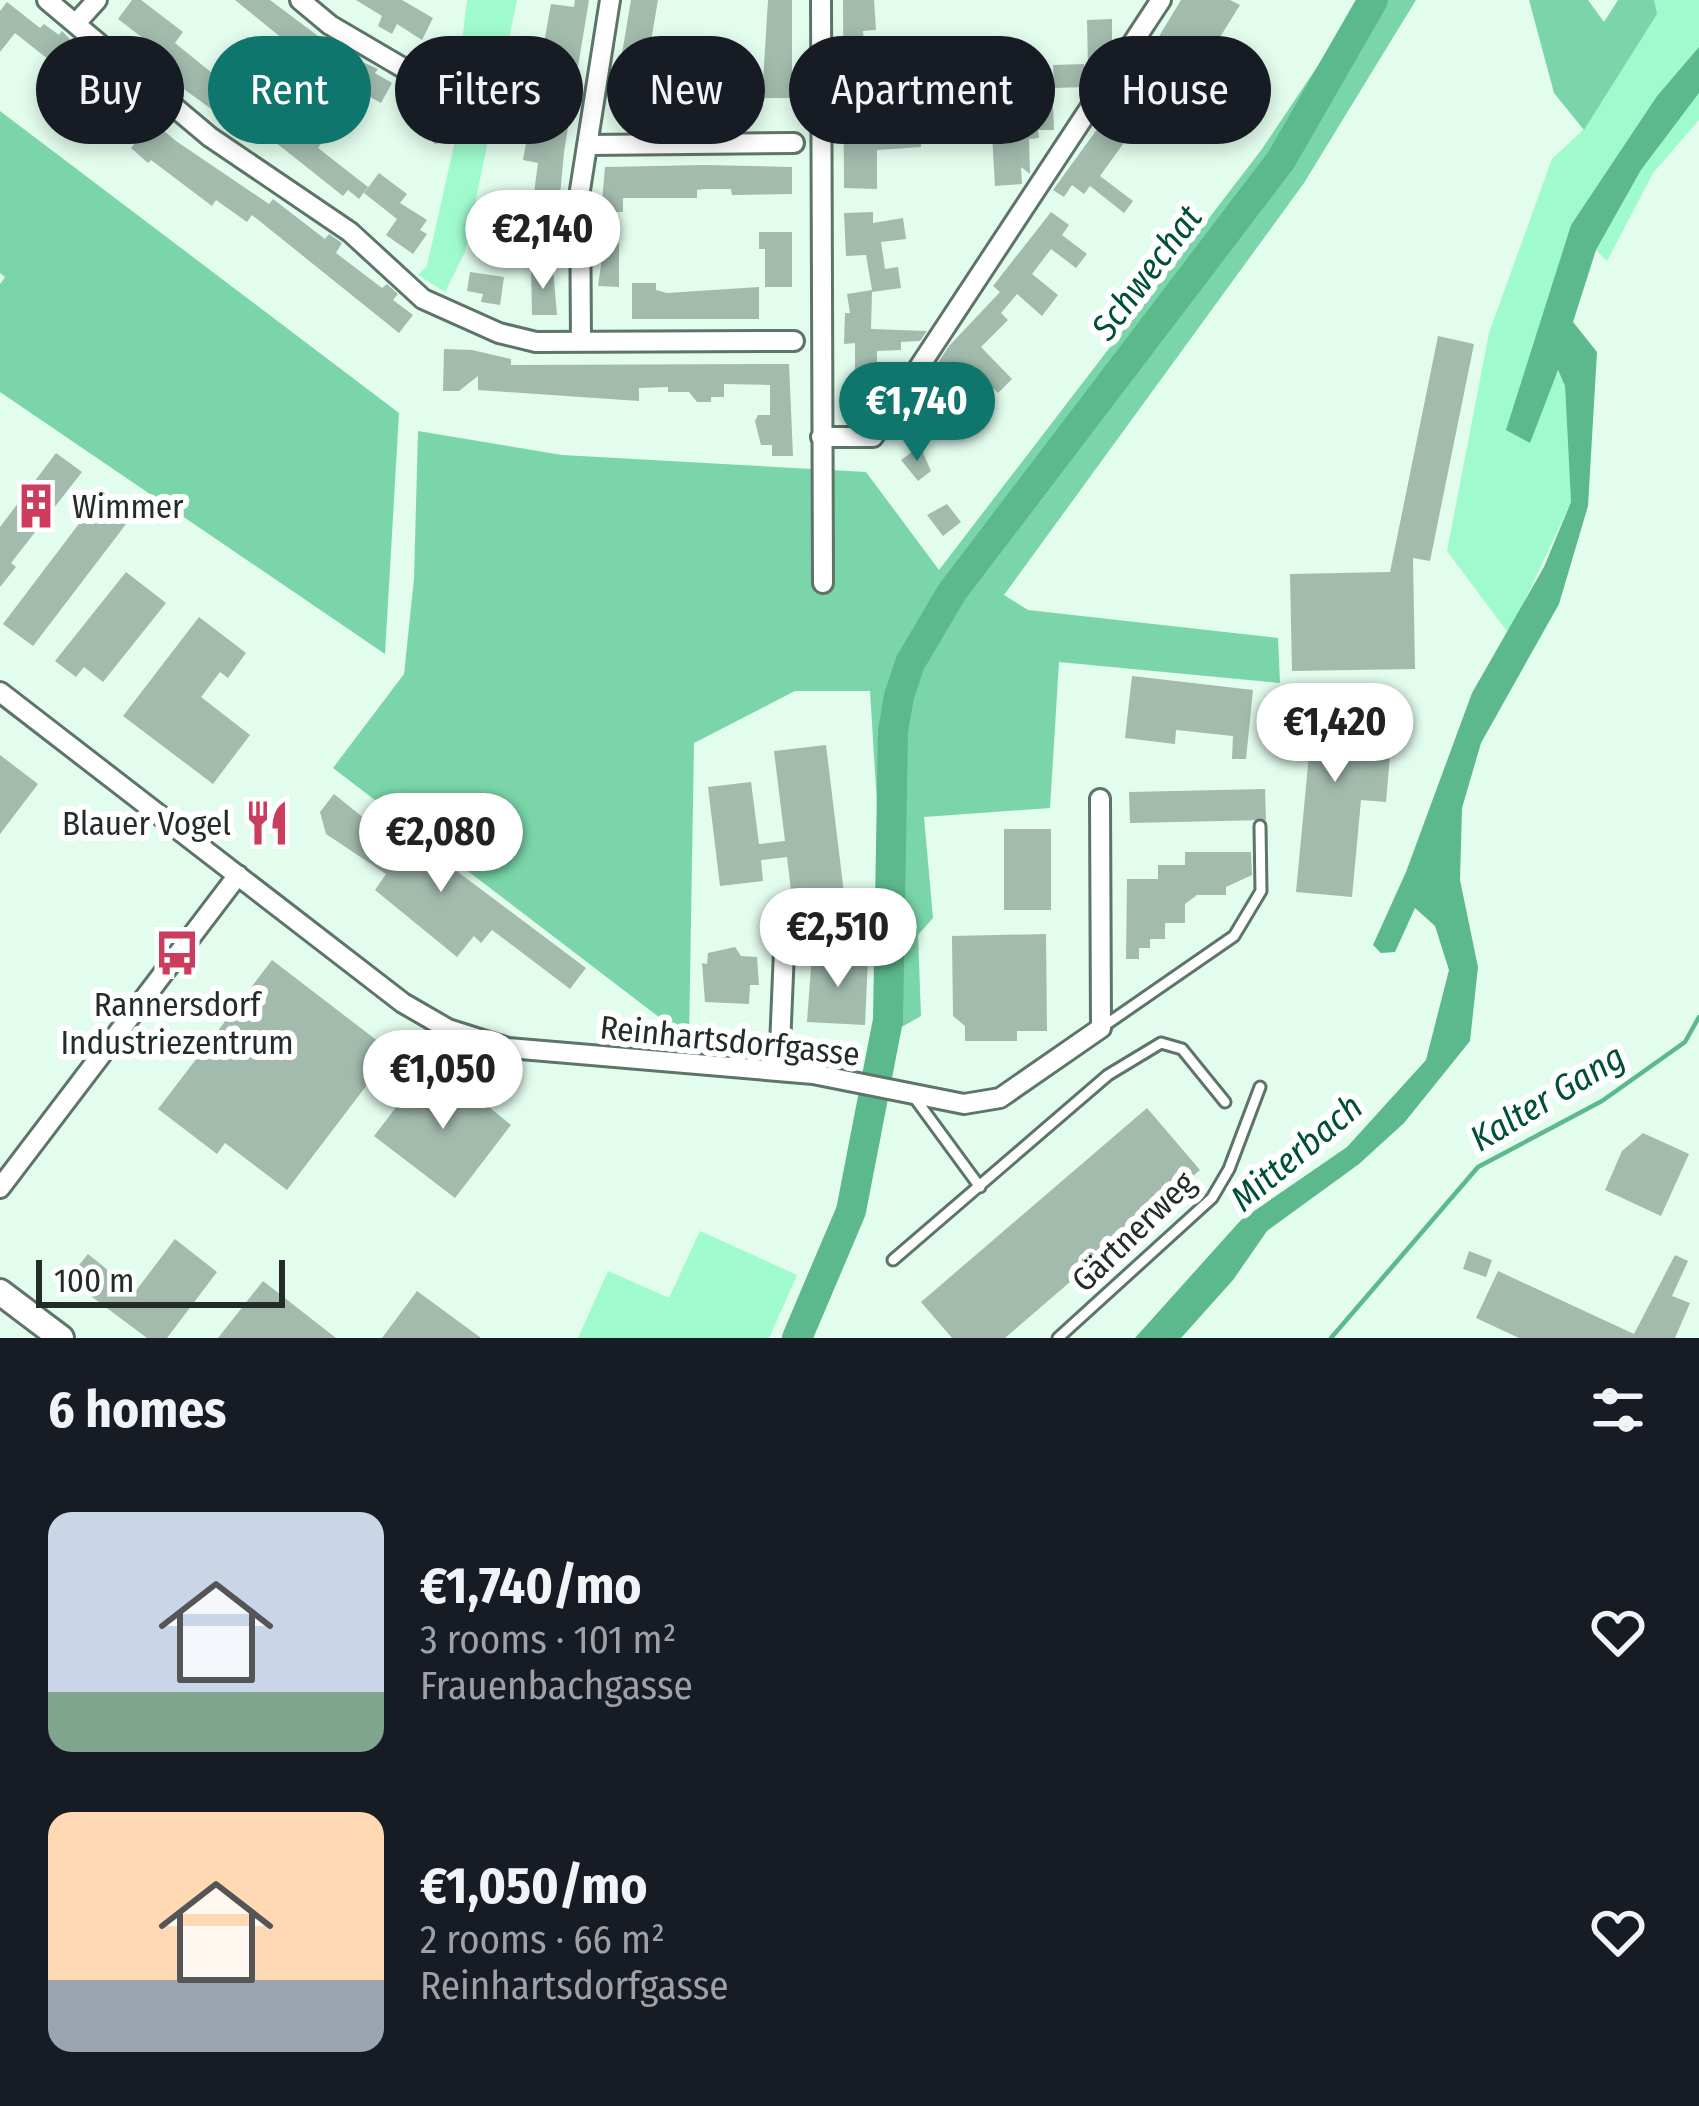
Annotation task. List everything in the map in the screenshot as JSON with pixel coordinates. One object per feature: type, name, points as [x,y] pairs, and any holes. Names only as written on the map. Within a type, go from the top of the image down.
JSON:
[{"type":"street","points":[[46,0],[210,137],[350,232],[422,299],[499,333],[536,342],[794,341]]},
{"type":"street","points":[[77,22],[97,0]]},
{"type":"street","points":[[300,0],[330,25],[395,63]]},
{"type":"street","points":[[581,341],[580,190],[610,0]]},
{"type":"street","points":[[821,0],[823,583]]},
{"type":"street","points":[[820,437],[873,437],[1161,0]]},
{"type":"street","points":[[587,145],[789,142]]},
{"type":"street","name":"Reinhartsdorfgasse","points":[[0,692],[403,1003],[448,1029],[508,1048],[779,1070],[964,1104],[1000,1098],[1101,1028]]},
{"type":"street","points":[[1100,800],[1101,1028]]},
{"type":"street","points":[[0,1188],[238,875]]},
{"type":"street","points":[[779,1070],[785,927]]},
{"type":"street","points":[[0,1292],[62,1338]]},
{"type":"lane","points":[[1101,1028],[1234,936],[1261,891],[1260,826]]},
{"type":"lane","points":[[893,1261],[1108,1075],[1161,1043],[1182,1049],[1225,1102]]},
{"type":"lane","name":"Gärtnerweg","points":[[1058,1338],[1212,1198],[1229,1168],[1260,1087]]},
{"type":"lane","points":[[902,1090],[980,1186]]},
{"type":"shaded area","points":[[467,0],[517,0],[510,36],[463,36]]},
{"type":"shaded area","points":[[1362,0],[1416,0],[1304,183],[1004,595],[1028,610],[1278,638],[1280,683],[1059,662],[1050,808],[924,817],[933,918],[918,935],[921,1016],[900,1028],[902,909],[878,820],[870,691],[795,691],[694,743],[689,1040],[333,768],[404,674],[414,579],[418,431],[562,455],[866,472],[939,570],[1265,144],[1271,144],[1271,136]]},
{"type":"shaded area","points":[[1529,0],[1588,0],[1604,22],[1618,0],[1654,0],[1657,14],[1584,130],[1554,93]]},
{"type":"shaded area","points":[[1654,0],[1699,0],[1699,47],[1657,96],[1571,225],[1507,429],[1530,442],[1557,369],[1565,386],[1571,502],[1509,634],[1447,551],[1489,333],[1552,159],[1584,129],[1656,14]]},
{"type":"shaded area","points":[[1699,47],[1699,93],[1641,170],[1596,250],[1573,322],[1597,352],[1588,506],[1559,604],[1481,743],[1462,808],[1460,880],[1478,967],[1470,1041],[1404,1123],[1359,1164],[1267,1231],[1233,1280],[1181,1338],[1135,1338],[1241,1220],[1347,1147],[1426,1060],[1449,970],[1435,926],[1415,908],[1395,952],[1381,953],[1373,945],[1406,872],[1472,693],[1544,567],[1571,502],[1565,386],[1558,370],[1530,443],[1506,430],[1571,225],[1657,96]]},
{"type":"shaded area","points":[[1699,93],[1699,120],[1653,173],[1607,261],[1596,250],[1641,170]]},
{"type":"shaded area","points":[[0,111],[36,138],[36,144],[44,144],[399,413],[385,654],[0,392],[0,284],[5,277],[0,273]]},
{"type":"shaded area","points":[[454,144],[487,144],[465,252],[445,292],[418,275],[427,266]]},
{"type":"shaded area","points":[[700,1231],[797,1275],[769,1338],[578,1338],[608,1271],[669,1298]]},
{"type":"building","points":[[132,0],[141,0],[183,32],[180,36],[140,36],[118,19]]},
{"type":"building","points":[[235,0],[270,0],[318,36],[279,36]]},
{"type":"building","points":[[356,0],[402,0],[433,18],[424,36],[416,36],[397,24],[392,34],[378,26],[382,16]]},
{"type":"building","points":[[575,0],[589,0],[583,36],[545,36],[551,4],[574,7]]},
{"type":"building","points":[[631,0],[658,0],[652,36],[625,36]]},
{"type":"building","points":[[768,0],[792,0],[789,98],[765,98]]},
{"type":"building","points":[[843,0],[874,0],[876,30],[863,31],[863,36],[843,36]]},
{"type":"building","points":[[1181,0],[1230,0],[1240,5],[1221,36],[1159,36]]},
{"type":"building","points":[[7,2],[40,28],[44,24],[67,36],[36,36],[36,50],[15,33],[0,52],[0,11]]},
{"type":"building","points":[[1112,19],[1112,36],[1087,36],[1087,20]]},
{"type":"building","points":[[184,50],[208,70],[208,107],[184,89]]},
{"type":"building","points":[[1079,64],[1079,87],[1055,88],[1055,65]]},
{"type":"building","points":[[371,66],[392,83],[381,103],[371,97]]},
{"type":"building","points":[[134,144],[180,144],[269,204],[273,199],[325,239],[329,234],[342,243],[336,253],[382,288],[387,284],[398,294],[393,300],[413,315],[399,333],[252,215],[247,222],[216,200],[212,206],[131,148]]},
{"type":"building","points":[[278,144],[321,144],[318,148],[368,187],[359,199],[348,190],[343,196]]},
{"type":"building","points":[[526,144],[565,144],[556,240],[531,240],[527,193],[534,193],[538,163],[523,160]]},
{"type":"building","points":[[844,144],[921,144],[877,150],[877,189],[844,188]]},
{"type":"building","points":[[993,144],[1029,144],[1030,174],[1021,167],[1022,184],[995,186]]},
{"type":"building","points":[[1086,144],[1123,144],[1100,176],[1133,201],[1124,213],[1090,186],[1084,194],[1072,185],[1064,197],[1053,190]]},
{"type":"building","points":[[605,167],[792,167],[792,194],[732,195],[731,189],[705,189],[697,190],[697,198],[623,198],[623,212],[601,212]]},
{"type":"building","points":[[379,173],[407,194],[400,203],[427,220],[420,230],[427,234],[413,254],[386,235],[397,219],[364,193]]},
{"type":"building","points":[[873,212],[873,223],[903,218],[906,239],[881,242],[885,269],[898,267],[901,288],[872,292],[871,329],[927,331],[920,341],[901,342],[901,350],[877,351],[877,374],[855,374],[855,343],[844,344],[845,313],[850,313],[847,294],[872,290],[866,255],[846,256],[844,213]]},
{"type":"building","points":[[1051,212],[1069,225],[1062,235],[1087,254],[1076,268],[1051,249],[1032,274],[1058,295],[1042,316],[1017,294],[1001,313],[1008,320],[981,347],[1012,379],[998,393],[973,369],[949,405],[970,429],[960,437],[943,418],[931,437],[908,443],[896,427],[949,346],[1000,292],[993,286]]},
{"type":"building","points":[[759,232],[792,232],[792,287],[765,287],[765,249],[759,249]]},
{"type":"building","points":[[604,243],[619,243],[619,287],[598,286]]},
{"type":"building","points":[[531,268],[553,268],[557,315],[532,315]]},
{"type":"building","points":[[470,272],[504,277],[500,305],[481,302],[483,294],[467,291]]},
{"type":"building","points":[[632,283],[656,283],[656,290],[667,293],[759,287],[759,319],[632,319]]},
{"type":"building","points":[[1438,336],[1474,344],[1430,561],[1413,558],[1415,669],[1292,671],[1290,574],[1390,572]]},
{"type":"building","points":[[444,349],[511,359],[511,365],[789,364],[793,456],[772,456],[772,445],[761,445],[755,421],[758,415],[770,415],[770,385],[724,384],[724,397],[711,397],[711,402],[697,402],[689,392],[668,392],[668,387],[639,388],[639,401],[478,390],[478,376],[459,391],[443,391]]},
{"type":"building","points":[[920,446],[931,471],[918,481],[901,460]]},
{"type":"building","name":"Wimmer","points":[[56,453],[82,472],[11,563],[16,567],[0,587],[0,527]]},
{"type":"building","points":[[103,492],[133,515],[33,646],[3,624]]},
{"type":"building","points":[[947,504],[961,522],[943,536],[927,515]]},
{"type":"building","points":[[126,572],[166,603],[103,682],[84,667],[76,677],[55,661]]},
{"type":"building","points":[[199,617],[246,653],[228,678],[220,672],[201,697],[250,735],[213,784],[123,716]]},
{"type":"building","points":[[1132,676],[1253,690],[1246,759],[1232,759],[1233,736],[1176,730],[1175,744],[1125,738]]},
{"type":"building","points":[[1286,686],[1401,696],[1398,724],[1366,721],[1366,715],[1323,717],[1324,750],[1390,756],[1386,802],[1361,800],[1352,897],[1296,892],[1310,744],[1289,745]]},
{"type":"building","points":[[826,745],[844,893],[792,899],[787,857],[761,860],[763,881],[720,886],[708,787],[751,782],[759,844],[785,841],[774,751]]},
{"type":"building","points":[[0,755],[38,784],[0,834]]},
{"type":"building","points":[[1265,789],[1266,820],[1130,823],[1129,792]]},
{"type":"building","points":[[334,794],[405,851],[414,839],[586,968],[570,989],[492,930],[481,943],[474,936],[457,957],[375,890],[386,874],[326,834],[320,812]]},
{"type":"building","points":[[1004,829],[1051,829],[1051,910],[1004,910]]},
{"type":"building","points":[[1185,852],[1251,852],[1252,875],[1226,887],[1226,895],[1197,895],[1185,904],[1185,923],[1165,923],[1165,939],[1150,939],[1150,948],[1139,948],[1139,959],[1126,959],[1127,879],[1158,879],[1158,865],[1185,865]]},
{"type":"building","points":[[1046,934],[1047,1031],[1017,1031],[1017,1041],[965,1041],[965,1026],[953,1016],[952,936]]},
{"type":"building","points":[[735,947],[741,956],[757,957],[759,985],[750,985],[749,1004],[705,1002],[702,963],[707,964],[708,953]]},
{"type":"building","points":[[812,954],[868,957],[865,1025],[807,1022]]},
{"type":"building","points":[[272,960],[392,1052],[287,1190],[225,1143],[217,1154],[158,1109]]},
{"type":"building","points":[[423,1072],[466,1088],[511,1125],[455,1198],[374,1136]]},
{"type":"building","points":[[1147,1108],[1200,1170],[1005,1338],[952,1338],[921,1302]]},
{"type":"building","points":[[1643,1133],[1689,1154],[1661,1216],[1605,1190],[1622,1151]]},
{"type":"building","points":[[175,1239],[217,1272],[167,1338],[147,1338],[68,1279],[88,1254],[135,1292]]},
{"type":"building","points":[[1469,1251],[1492,1260],[1486,1277],[1463,1269]]},
{"type":"building","points":[[1675,1255],[1688,1261],[1672,1296],[1690,1303],[1675,1338],[1519,1338],[1476,1318],[1498,1271],[1634,1334]]},
{"type":"building","points":[[263,1281],[336,1338],[218,1338]]},
{"type":"building","points":[[417,1291],[481,1338],[382,1338]]},
{"type":"waterway","name":"Schwechat","points":[[797,1338],[851,1211],[888,1020],[893,731],[910,663],[952,592],[1281,160],[1373,0]]},
{"type":"waterway","name":"Kalter Gang","points":[[1331,1338],[1478,1167],[1602,1101],[1685,1042],[1699,1017]]},
{"type":"place","name":"Wimmer","points":[[36,506]]},
{"type":"place","name":"Blauer Vogel","points":[[267,823]]},
{"type":"place","name":"Rannersdorf Industriezentrum","points":[[177,953]]},
{"type":"water label","name":"Mitterbach","points":[[1296,1152]]}]
